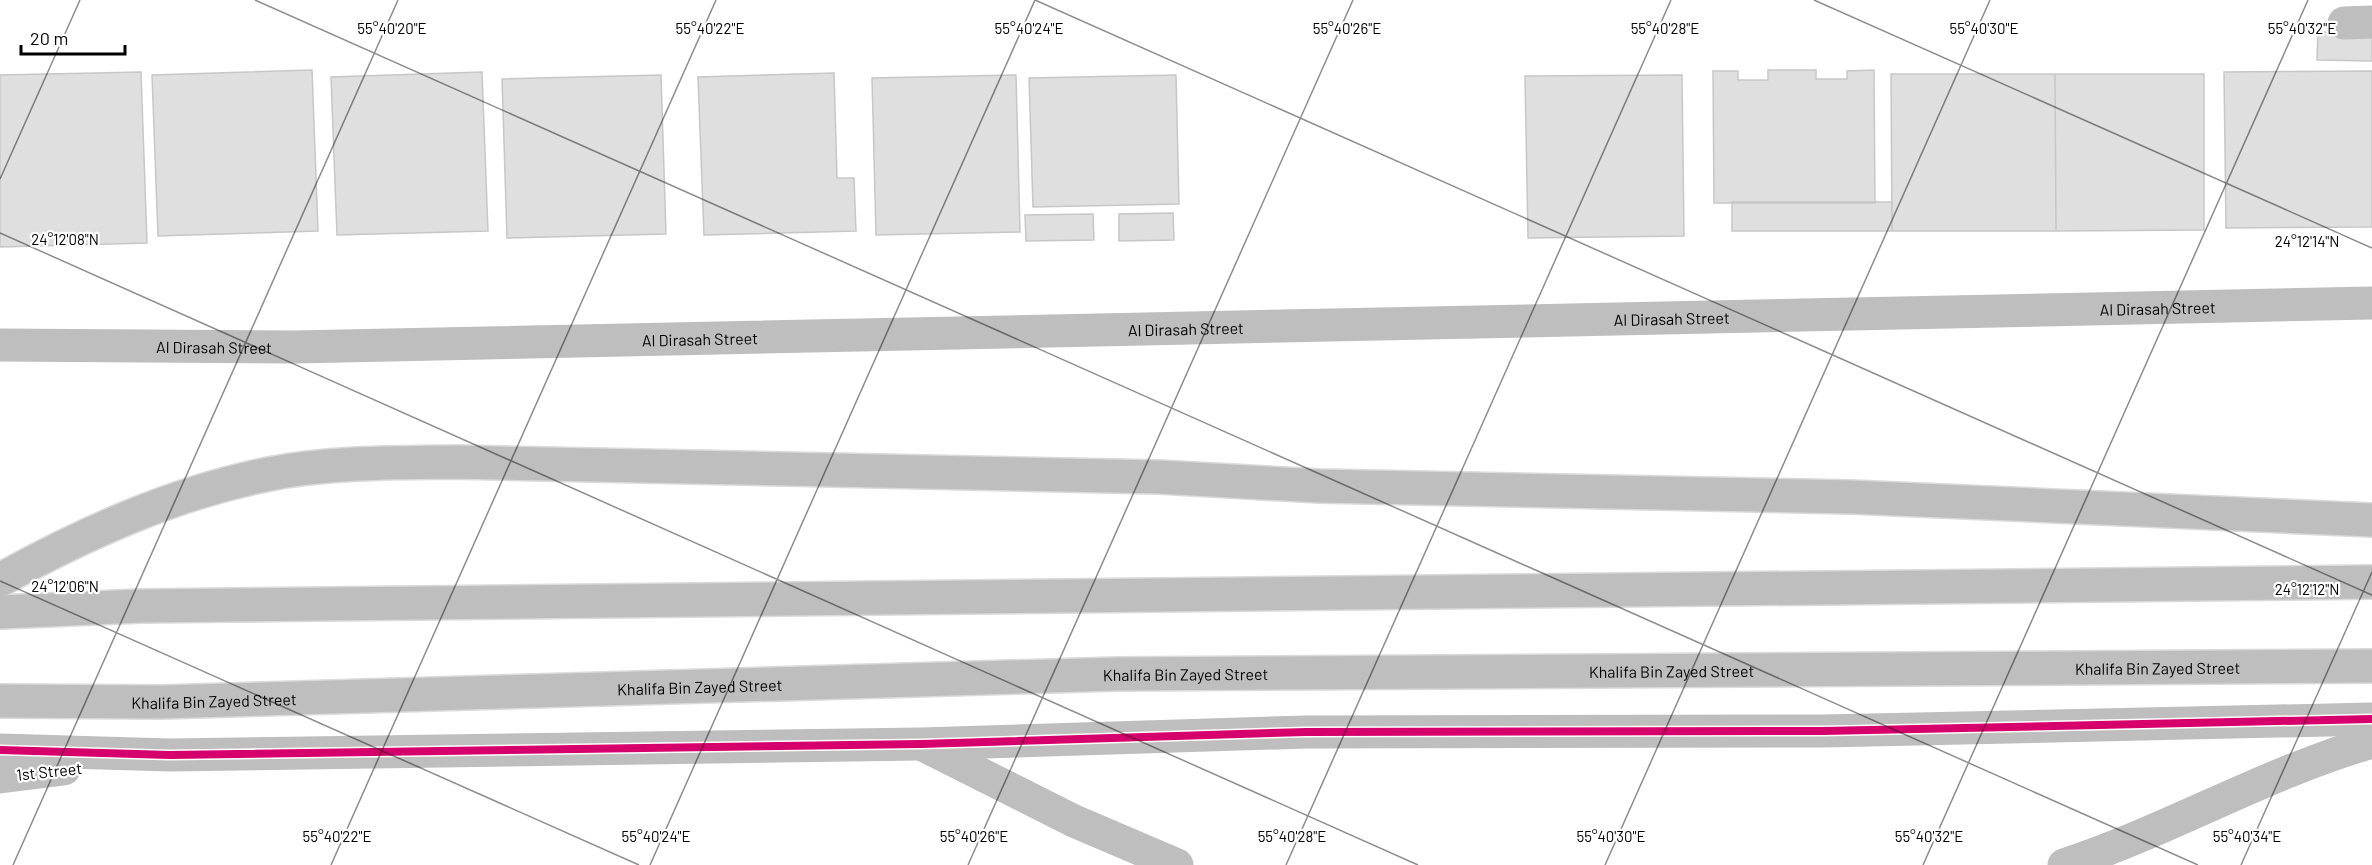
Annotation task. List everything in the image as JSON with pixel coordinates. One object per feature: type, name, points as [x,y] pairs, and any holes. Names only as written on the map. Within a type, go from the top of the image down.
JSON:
[{"type":"main road","name":"Al Dirasah Street","points":[[0,345],[294,348],[2372,303]]},
{"type":"main road","points":[[0,580],[47,554],[135,515],[206,489],[272,474],[353,465],[455,462],[1135,477],[1318,486],[1851,497],[2372,520]]},
{"type":"main road","points":[[0,612],[153,606],[2372,582]]},
{"type":"main road","name":"Khalifa Bin Zayed Street","points":[[0,701],[161,702],[1116,674],[2372,666]]},
{"type":"main road","points":[[0,750],[170,755],[921,744],[1306,732],[1822,731],[2372,719]]},
{"type":"main road","points":[[2064,865],[2152,832],[2274,776],[2334,753],[2372,742]]},
{"type":"main road","points":[[921,744],[1074,821],[1177,865]]},
{"type":"main road","name":"1st Street","points":[[0,777],[170,755]]},
{"type":"building","points":[[2318,32],[2372,33],[2372,61],[2317,60]]},
{"type":"building","points":[[312,70],[318,231],[158,236],[152,75]]},
{"type":"building","points":[[1768,70],[1816,70],[1816,79],[1847,79],[1847,71],[1874,70],[1875,203],[1714,203],[1713,71],[1738,71],[1738,80],[1768,80]]},
{"type":"building","points":[[2372,71],[2372,227],[2226,228],[2224,72]]},
{"type":"building","points":[[141,72],[147,243],[0,247],[0,75]]},
{"type":"building","points":[[482,72],[488,231],[337,235],[331,77]]},
{"type":"building","points":[[834,73],[837,178],[854,178],[856,231],[704,235],[698,77]]},
{"type":"building","points":[[1891,74],[2055,74],[2056,231],[1892,231]]},
{"type":"building","points":[[2055,74],[2204,74],[2204,230],[2056,231]]},
{"type":"building","points":[[661,75],[666,234],[507,238],[502,79]]},
{"type":"building","points":[[1016,75],[1020,232],[876,235],[872,78]]},
{"type":"building","points":[[1176,75],[1179,204],[1033,207],[1029,78]]},
{"type":"building","points":[[1682,75],[1684,236],[1528,238],[1525,76]]},
{"type":"building","points":[[1732,202],[1892,202],[1892,231],[1732,231]]},
{"type":"building","points":[[1173,213],[1174,240],[1119,241],[1119,214]]},
{"type":"building","points":[[1093,214],[1094,240],[1026,241],[1025,215]]},
{"type":"cycle path","points":[[0,750],[170,755],[921,744],[1306,732],[1823,731],[2372,719]]}]
